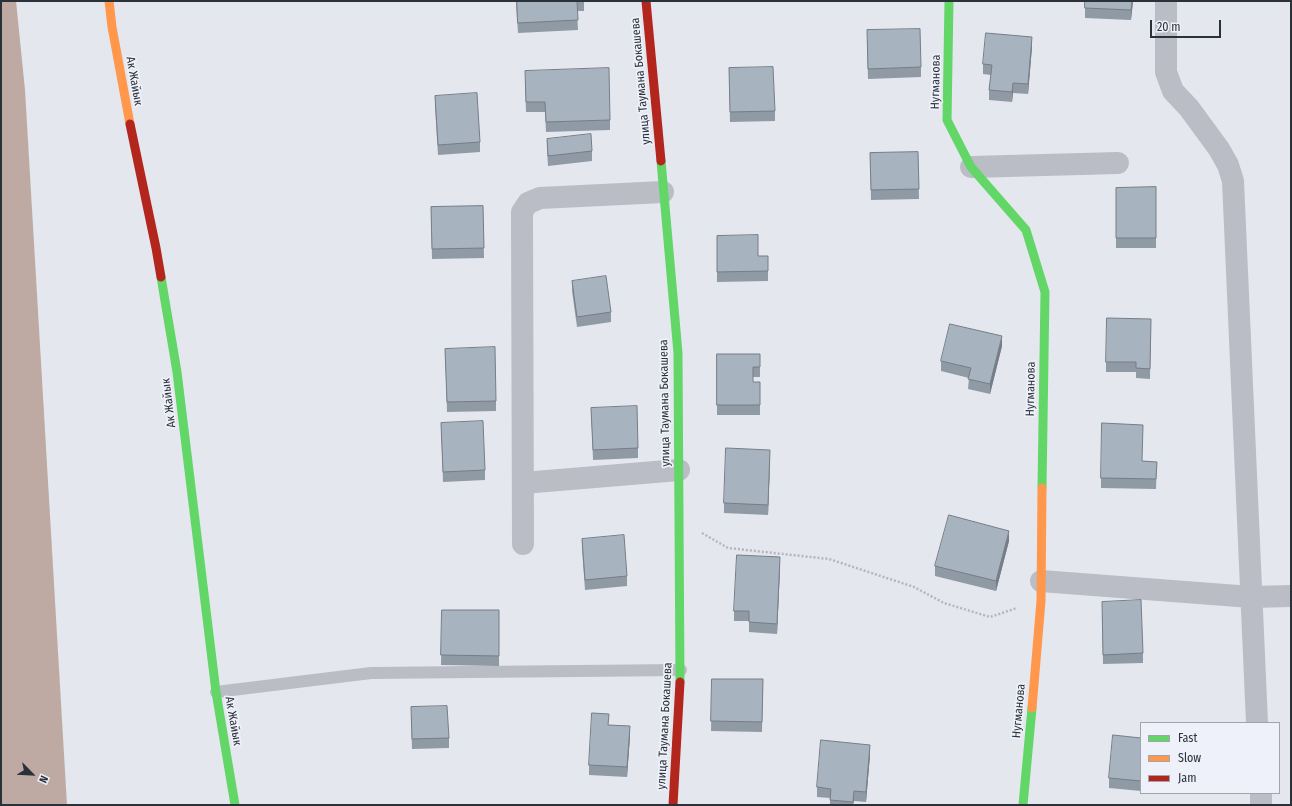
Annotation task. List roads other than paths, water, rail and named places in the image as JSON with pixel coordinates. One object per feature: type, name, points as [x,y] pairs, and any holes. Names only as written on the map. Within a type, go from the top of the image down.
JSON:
[{"type":"street","name":"Ак Жайык","points":[[109,1],[112,27],[137,161],[156,248],[178,372],[216,692],[235,805]]},
{"type":"street","name":"улица Таумана Бокашева","points":[[646,1],[678,353],[681,670],[672,805]]},
{"type":"street","name":"Нугманова","points":[[949,1],[947,120],[971,167],[1026,230],[1044,292],[1041,591],[1023,805]]},
{"type":"street","points":[[1166,1],[1166,72],[1173,91],[1189,108],[1218,149],[1228,165],[1233,181],[1257,722]]},
{"type":"street","points":[[971,167],[1118,163]]},
{"type":"street","points":[[523,544],[522,212],[528,203],[540,198],[663,192]]},
{"type":"street","points":[[523,484],[679,470]]},
{"type":"street","points":[[1041,591],[1252,597],[1291,596]]},
{"type":"street","points":[[1261,794],[1261,805]]},
{"type":"lane","points":[[216,692],[370,673],[681,670]]}]
